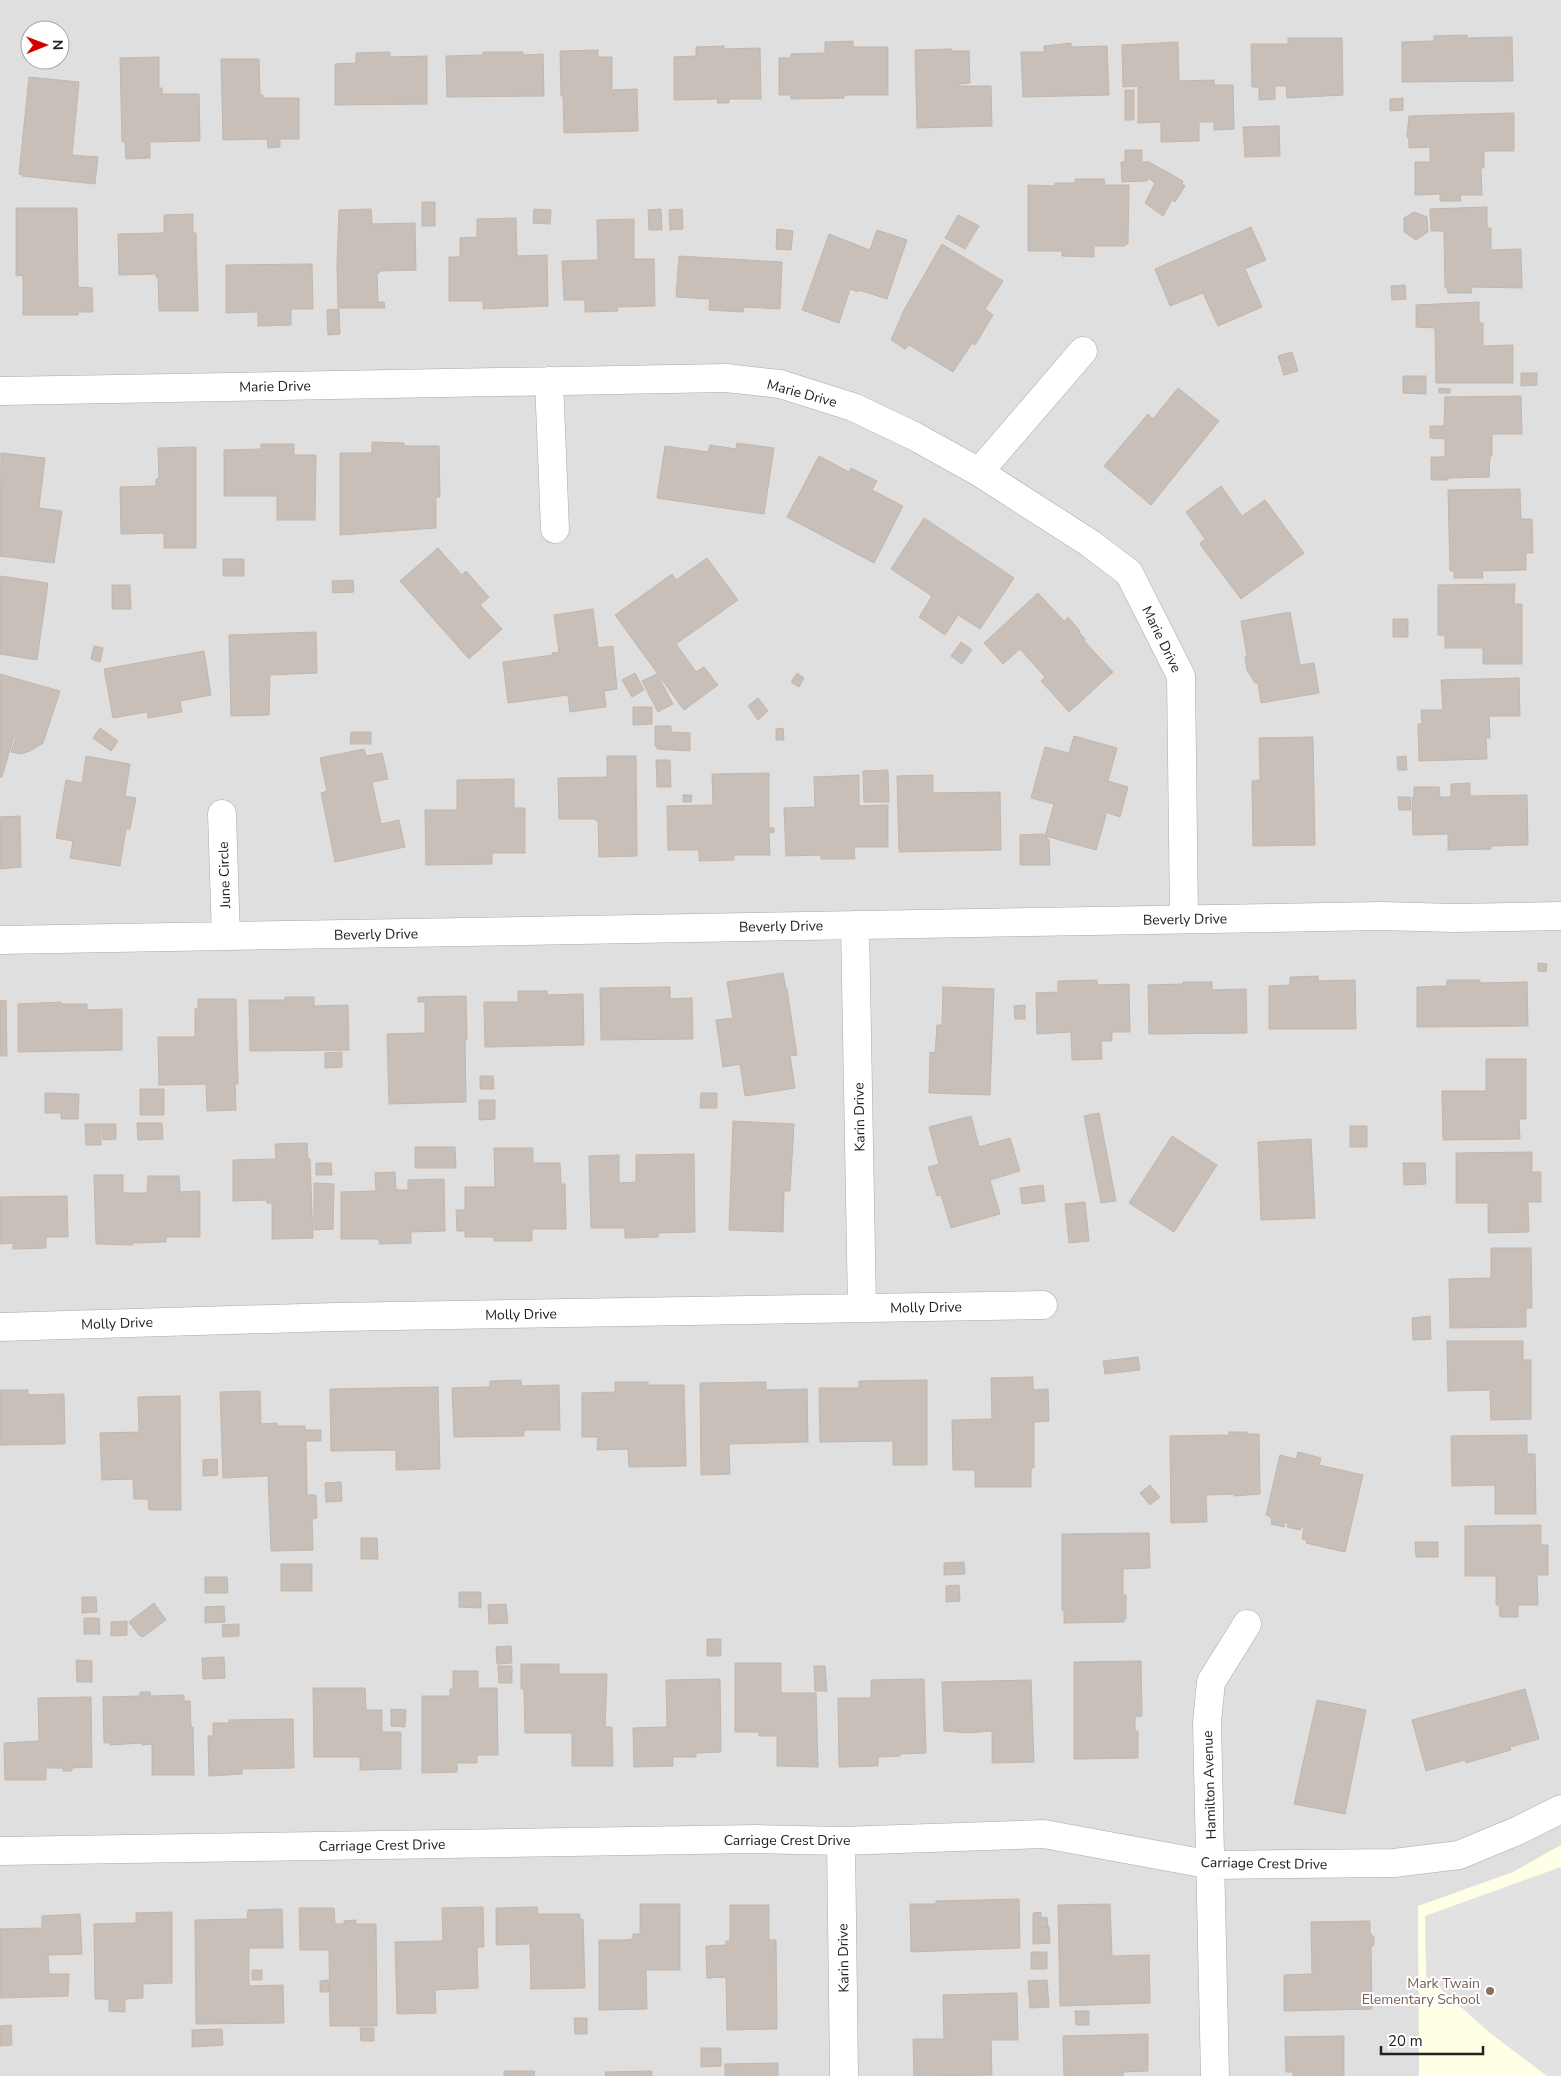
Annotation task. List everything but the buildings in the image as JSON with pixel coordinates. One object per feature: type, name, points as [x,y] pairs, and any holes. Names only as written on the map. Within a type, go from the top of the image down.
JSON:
[{"type":"street","points":[[979,472],[1083,351]]},
{"type":"street","name":"Marie Drive","points":[[0,391],[726,378],[780,384],[853,407],[914,436],[979,472],[1091,544],[1129,573],[1181,676],[1184,920]]},
{"type":"street","points":[[549,381],[554,529]]},
{"type":"street","name":"June Circle","points":[[222,814],[226,936]]},
{"type":"street","name":"Beverly Drive","points":[[0,940],[1382,916],[1454,918],[1561,916]]},
{"type":"street","name":"Karin Drive","points":[[856,925],[862,1308]]},
{"type":"street","name":"Molly Drive","points":[[0,1327],[335,1317],[1043,1305]]},
{"type":"street","name":"Hamilton Avenue","points":[[1215,2076],[1212,1865],[1207,1722],[1211,1682],[1247,1624]]},
{"type":"street","name":"Carriage Crest Drive","points":[[0,1851],[756,1839],[841,1841],[1044,1834],[1212,1865],[1394,1863],[1458,1855],[1517,1831],[1561,1809]]},
{"type":"street","name":"Karin Drive","points":[[841,1841],[844,2076]]},
{"type":"shaded area","points":[[0,0],[1561,0],[1561,2076],[0,2076]]},
{"type":"shaded area","name":"Mark Twain Elementary School","points":[[1561,1845],[1561,2076],[1419,2076],[1418,1906],[1513,1872]]},
{"type":"shaded area","name":"Mark Twain Elementary School","points":[[1561,1867],[1561,2076],[1547,2076],[1490,2033],[1426,1976],[1425,1916]]},
{"type":"place","name":"Mark Twain Elementary School","points":[[1490,1991]]}]
